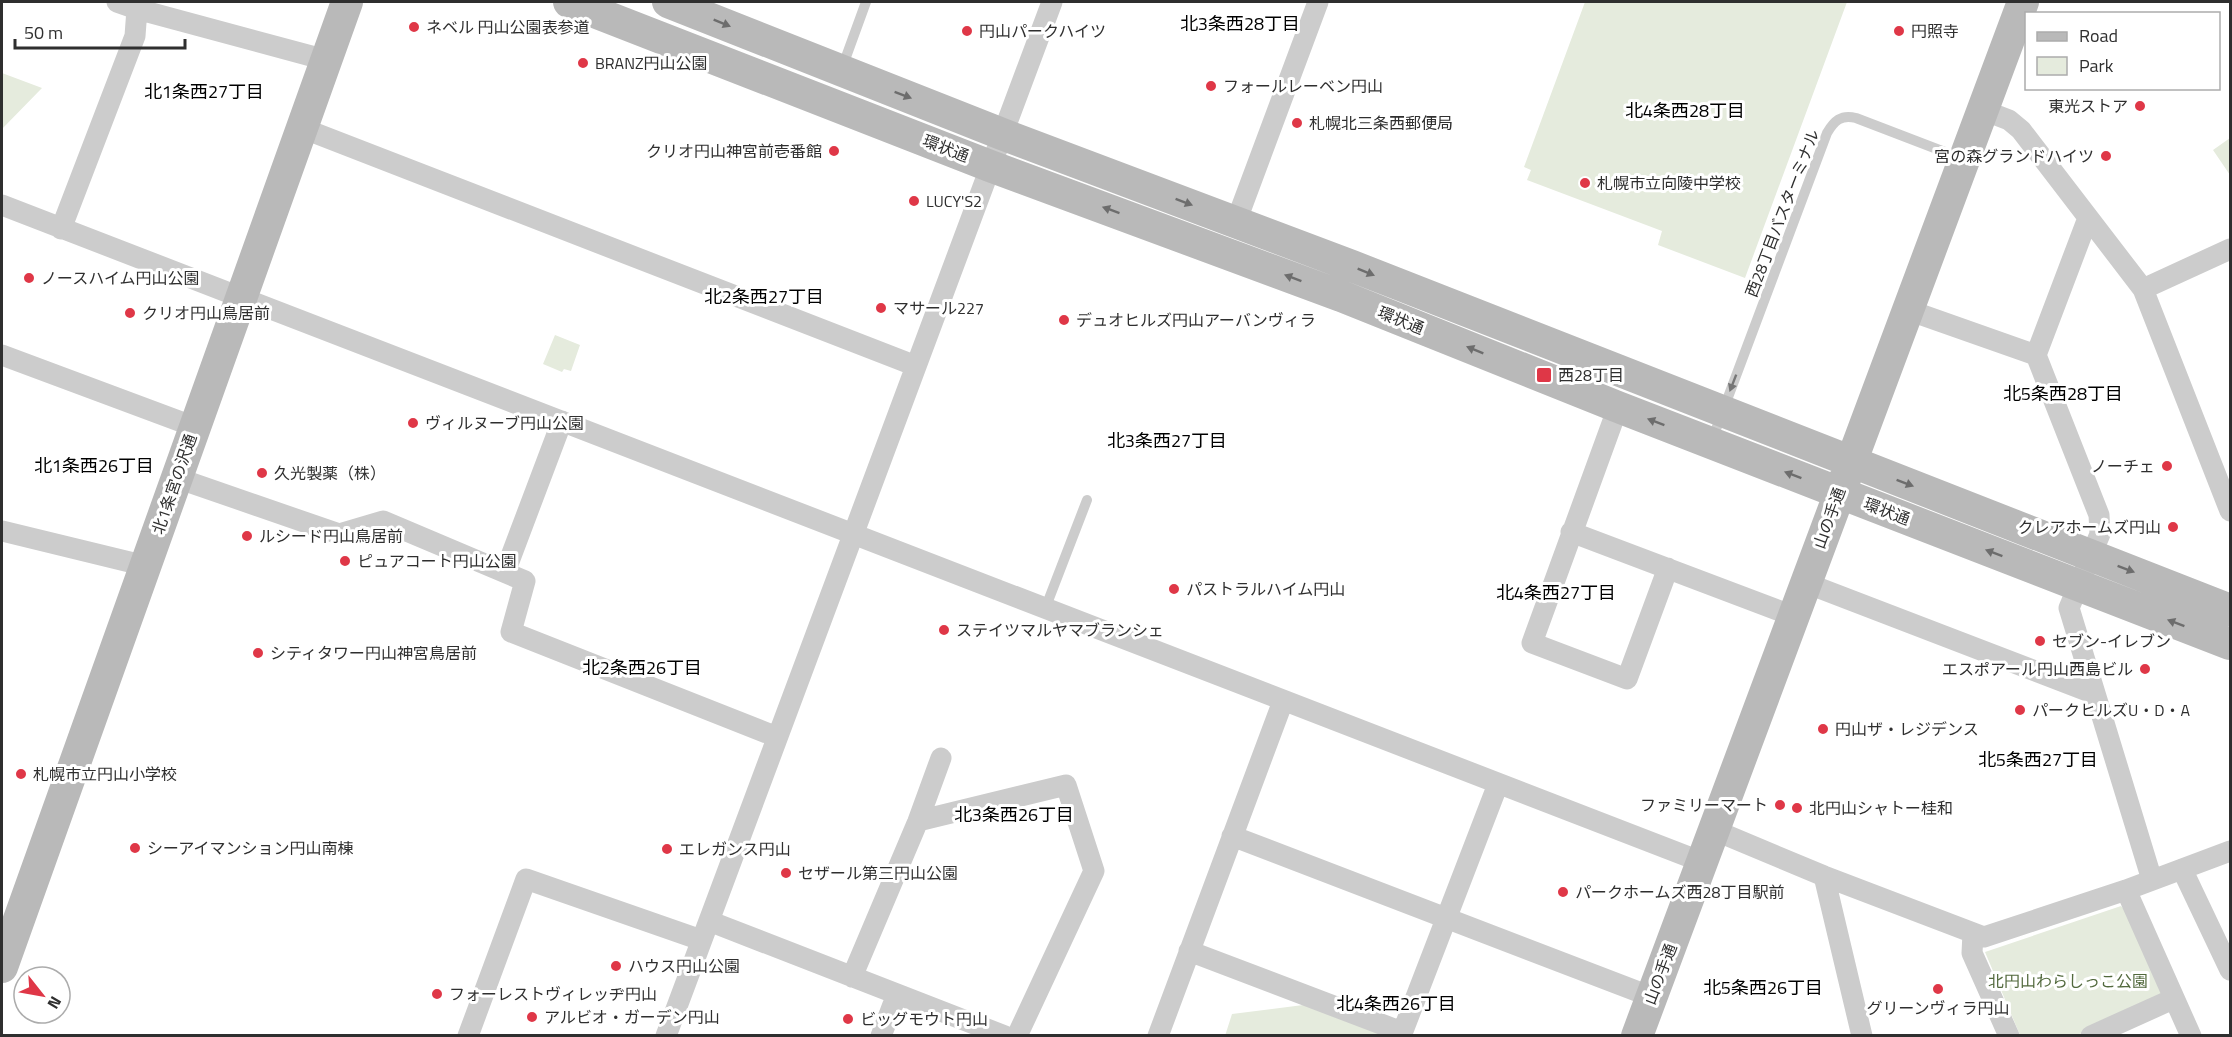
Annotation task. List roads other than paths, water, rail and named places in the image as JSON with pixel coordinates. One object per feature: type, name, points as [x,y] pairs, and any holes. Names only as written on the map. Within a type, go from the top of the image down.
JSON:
[{"type":"street","points":[[117,2],[139,5],[326,60]]},
{"type":"street","name":"北1条宮の沢通","points":[[2,967],[347,2]]},
{"type":"street","name":"環状通","points":[[569,2],[990,166],[1341,296],[1617,407],[2230,644]]},
{"type":"street","name":"環状通","points":[[668,2],[1002,134],[1236,222],[2230,610]]},
{"type":"street","points":[[666,1035],[1052,2]]},
{"type":"street","points":[[1236,222],[1318,2]]},
{"type":"street","name":"山の手通","points":[[1637,1035],[2023,2]]},
{"type":"street","points":[[61,229],[135,36],[139,5]]},
{"type":"street","points":[[1983,110],[2009,120],[2021,130],[2143,289],[2230,506]]},
{"type":"street","points":[[302,128],[916,366]]},
{"type":"street","points":[[2,205],[1702,862]]},
{"type":"street","points":[[2088,218],[2036,356],[2099,515],[2100,534],[2068,608],[2152,880]]},
{"type":"street","points":[[2143,289],[2230,249]]},
{"type":"street","points":[[1908,310],[2036,356]]},
{"type":"street","points":[[2,355],[195,427]]},
{"type":"street","points":[[1617,407],[1532,642],[1627,679],[1668,568]]},
{"type":"street","points":[[505,572],[562,421]]},
{"type":"street","points":[[177,478],[339,534],[383,521],[505,572],[525,581],[511,632],[777,737]]},
{"type":"street","points":[[2,531],[146,566]]},
{"type":"street","points":[[1571,532],[1793,616]]},
{"type":"street","points":[[1806,583],[2095,694]]},
{"type":"street","points":[[1158,1035],[1283,701]]},
{"type":"street","points":[[852,977],[918,821],[941,758]]},
{"type":"street","points":[[1189,951],[1402,1034],[1498,784]]},
{"type":"street","points":[[918,821],[1066,785],[1094,871],[1017,1035]]},
{"type":"street","points":[[1714,830],[1824,876],[1984,937],[2126,890],[2230,851]]},
{"type":"street","points":[[1232,836],[1652,996]]},
{"type":"street","points":[[2182,869],[2230,970]]},
{"type":"street","points":[[1824,876],[1862,1035]]},
{"type":"street","points":[[468,1035],[526,879],[852,977],[1005,1035]]},
{"type":"street","points":[[2126,890],[2191,1035]]},
{"type":"street","points":[[1973,933],[1972,953],[2009,1035]]},
{"type":"street","points":[[880,1035],[897,994]]},
{"type":"street","points":[[2091,1035],[2174,999]]},
{"type":"lane","points":[[841,71],[866,2]]},
{"type":"lane","name":"西28丁目バスターミナル","points":[[1722,412],[1827,133],[1833,124],[1840,118],[1848,116],[1856,118],[1964,160]]},
{"type":"lane","points":[[1710,443],[1722,412]]},
{"type":"lane","points":[[1045,609],[1087,500]]},
{"type":"place","name":"ネベル 円山公園表参道","points":[[414,27]]},
{"type":"place","name":"円山パークハイツ","points":[[967,31]]},
{"type":"place","name":"円照寺","points":[[1899,31]]},
{"type":"place","name":"BRANZ円山公園","points":[[583,63]]},
{"type":"place","name":"フォールレーベン円山","points":[[1211,86]]},
{"type":"place","name":"東光ストア","points":[[2140,106]]},
{"type":"place","name":"札幌北三条西郵便局","points":[[1297,123]]},
{"type":"place","name":"クリオ円山神宮前壱番館","points":[[834,151]]},
{"type":"place","name":"宮の森グランドハイツ","points":[[2106,156]]},
{"type":"place","name":"札幌市立向陵中学校","points":[[1585,183]]},
{"type":"place","name":"LUCY'S2","points":[[914,201]]},
{"type":"place","name":"ノースハイム円山公園","points":[[29,278]]},
{"type":"place","name":"マサール227","points":[[881,308]]},
{"type":"place","name":"クリオ円山鳥居前","points":[[130,313]]},
{"type":"place","name":"デュオヒルズ円山アーバンヴィラ","points":[[1064,320]]},
{"type":"place","name":"西28丁目","points":[[1544,375]]},
{"type":"place","name":"ヴィルヌーブ円山公園","points":[[413,423]]},
{"type":"place","name":"ノーチェ","points":[[2167,466]]},
{"type":"place","name":"久光製薬（株）","points":[[262,473]]},
{"type":"place","name":"クレアホームズ円山","points":[[2173,527]]},
{"type":"place","name":"ルシード円山鳥居前","points":[[247,536]]},
{"type":"place","name":"ピュアコート円山公園","points":[[345,561]]},
{"type":"place","name":"パストラルハイム円山","points":[[1174,589]]},
{"type":"place","name":"ステイツマルヤマブランシェ","points":[[944,630]]},
{"type":"place","name":"セブン-イレブン","points":[[2040,641]]},
{"type":"place","name":"シティタワー円山神宮鳥居前","points":[[258,653]]},
{"type":"place","name":"エスポアール円山西島ビル","points":[[2145,669]]},
{"type":"place","name":"パークヒルズU・D・A","points":[[2020,710]]},
{"type":"place","name":"円山ザ・レジデンス","points":[[1823,729]]},
{"type":"place","name":"札幌市立円山小学校","points":[[21,774]]},
{"type":"place","name":"ファミリーマート","points":[[1780,805]]},
{"type":"place","name":"北円山シャトー桂和","points":[[1797,808]]},
{"type":"place","name":"シーアイマンション円山南棟","points":[[135,848]]},
{"type":"place","name":"エレガンス円山","points":[[667,849]]},
{"type":"place","name":"セザール第三円山公園","points":[[786,873]]},
{"type":"place","name":"パークホームズ西28丁目駅前","points":[[1563,892]]},
{"type":"place","name":"ハウス円山公園","points":[[616,966]]},
{"type":"place","name":"グリーンヴィラ円山","points":[[1938,989]]},
{"type":"place","name":"フォーレストヴィレッヂ円山","points":[[437,994]]},
{"type":"place","name":"アルビオ・ガーデン円山","points":[[532,1017]]},
{"type":"place","name":"ビッグモウト円山","points":[[848,1019]]},
{"type":"district","name":"北3条西28丁目","points":[[1240,23]]},
{"type":"district","name":"北1条西27丁目","points":[[204,91]]},
{"type":"district","name":"北4条西28丁目","points":[[1685,110]]},
{"type":"district","name":"北2条西27丁目","points":[[764,296]]},
{"type":"district","name":"北5条西28丁目","points":[[2063,393]]},
{"type":"district","name":"北3条西27丁目","points":[[1167,440]]},
{"type":"district","name":"北1条西26丁目","points":[[94,465]]},
{"type":"district","name":"北4条西27丁目","points":[[1556,592]]},
{"type":"district","name":"北2条西26丁目","points":[[642,667]]},
{"type":"district","name":"北5条西27丁目","points":[[2038,759]]},
{"type":"district","name":"北3条西26丁目","points":[[1014,814]]},
{"type":"district","name":"北5条西26丁目","points":[[1763,987]]},
{"type":"district","name":"北4条西26丁目","points":[[1396,1003]]},
{"type":"park label","name":"北円山わらしっこ公園","points":[[2068,981]]}]
